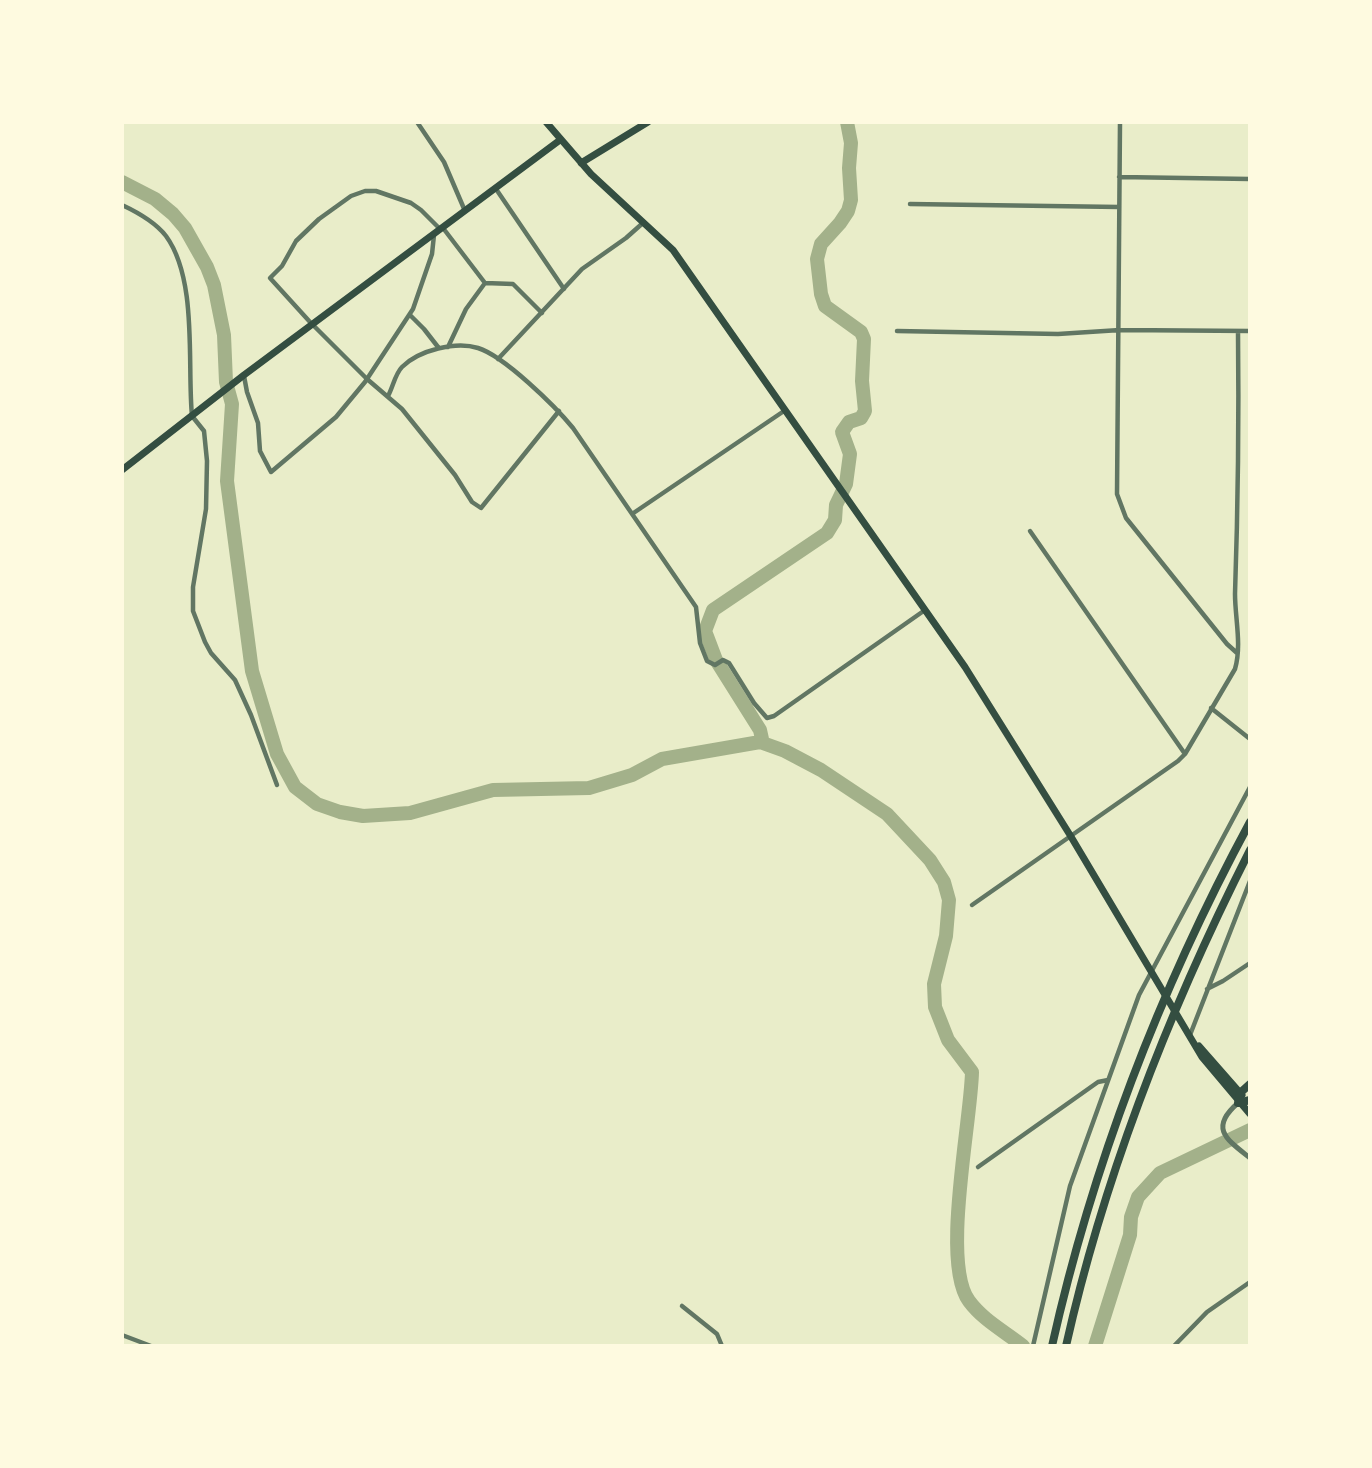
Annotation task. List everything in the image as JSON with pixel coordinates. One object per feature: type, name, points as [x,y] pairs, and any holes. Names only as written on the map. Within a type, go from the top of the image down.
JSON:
[{"type":"highway","points":[[1052,1346],[1108,1145],[1161,1007],[1206,907],[1250,822]]},
{"type":"highway","points":[[1066,1346],[1093,1238],[1120,1153],[1180,995],[1250,850]]},
{"type":"highway","points":[[1249,1101],[1238,1103],[1241,1093],[1250,1084]]},
{"type":"main road","points":[[547,122],[581,163],[673,250],[926,610],[1070,835],[1202,1057],[1250,1114]]},
{"type":"main road","points":[[581,163],[648,122]]},
{"type":"main road","points":[[122,470],[560,140]]},
{"type":"main road","points":[[1190,1035],[1249,1101]]},
{"type":"street","points":[[417,122],[444,162],[465,211]]},
{"type":"street","points":[[1120,122],[1117,494],[1126,518],[1237,653]]},
{"type":"street","points":[[1119,177],[1250,179]]},
{"type":"street","points":[[496,189],[565,289]]},
{"type":"street","points":[[542,313],[512,283],[485,283],[418,208],[372,190],[351,197],[319,219],[296,241],[282,266],[270,278],[367,379],[402,409],[472,502],[481,508],[559,411]]},
{"type":"street","points":[[911,204],[1119,207]]},
{"type":"street","points":[[122,205],[142,216],[164,234],[180,264],[188,312],[194,414],[205,435],[207,461],[206,509],[193,587],[193,611],[211,653],[234,680],[251,715],[277,785]]},
{"type":"street","points":[[498,359],[582,269],[644,222]]},
{"type":"street","points":[[242,377],[257,419],[260,452],[271,472],[336,417],[367,379],[410,315],[439,231]]},
{"type":"street","points":[[448,347],[466,309],[485,283]]},
{"type":"street","points":[[410,315],[438,347]]},
{"type":"street","points":[[897,331],[1067,334],[1120,330],[1250,331]]},
{"type":"street","points":[[972,905],[1185,754],[1235,669],[1238,331]]},
{"type":"street","points":[[388,396],[402,367],[438,347],[474,347],[498,359],[559,411],[573,428],[696,607],[700,643],[707,661],[715,665],[722,661],[729,663],[764,715],[771,718],[926,610]]},
{"type":"street","points":[[632,514],[784,411]]},
{"type":"street","points":[[1030,531],[1185,754]]},
{"type":"street","points":[[1211,708],[1250,739]]},
{"type":"street","points":[[1033,1346],[1070,1186],[1139,995],[1250,787]]},
{"type":"street","points":[[1190,1035],[1250,881]]},
{"type":"street","points":[[1206,990],[1250,963]]},
{"type":"street","points":[[978,1167],[1098,1082],[1108,1080]]},
{"type":"street","points":[[1238,1103],[1222,1123],[1222,1132],[1228,1141],[1250,1157]]},
{"type":"street","points":[[1174,1346],[1207,1312],[1250,1282]]},
{"type":"street","points":[[681,1306],[714,1331],[722,1346]]},
{"type":"street","points":[[122,1335],[151,1346]]},
{"type":"waterway","points":[[760,742],[760,730],[716,660],[705,631],[713,610],[827,533],[835,520],[836,505],[846,484],[850,454],[842,432],[849,422],[861,418],[865,411],[862,381],[864,339],[861,332],[825,306],[817,259],[821,244],[840,223],[851,200],[851,143],[847,122]]},
{"type":"waterway","points":[[122,182],[155,199],[173,214],[185,228],[214,285],[224,335],[226,382],[232,404],[227,481],[252,671],[277,754],[295,787],[317,804],[340,812],[363,816],[410,813],[493,790],[589,788],[632,775],[662,759],[760,742],[785,751],[821,770],[887,814],[930,860],[944,882],[949,900],[946,936],[934,984],[935,1007],[948,1040],[972,1072],[957,1225],[961,1282],[975,1308],[1023,1346]]},
{"type":"waterway","points":[[1095,1346],[1130,1235],[1131,1217],[1138,1197],[1160,1173],[1250,1130]]}]
